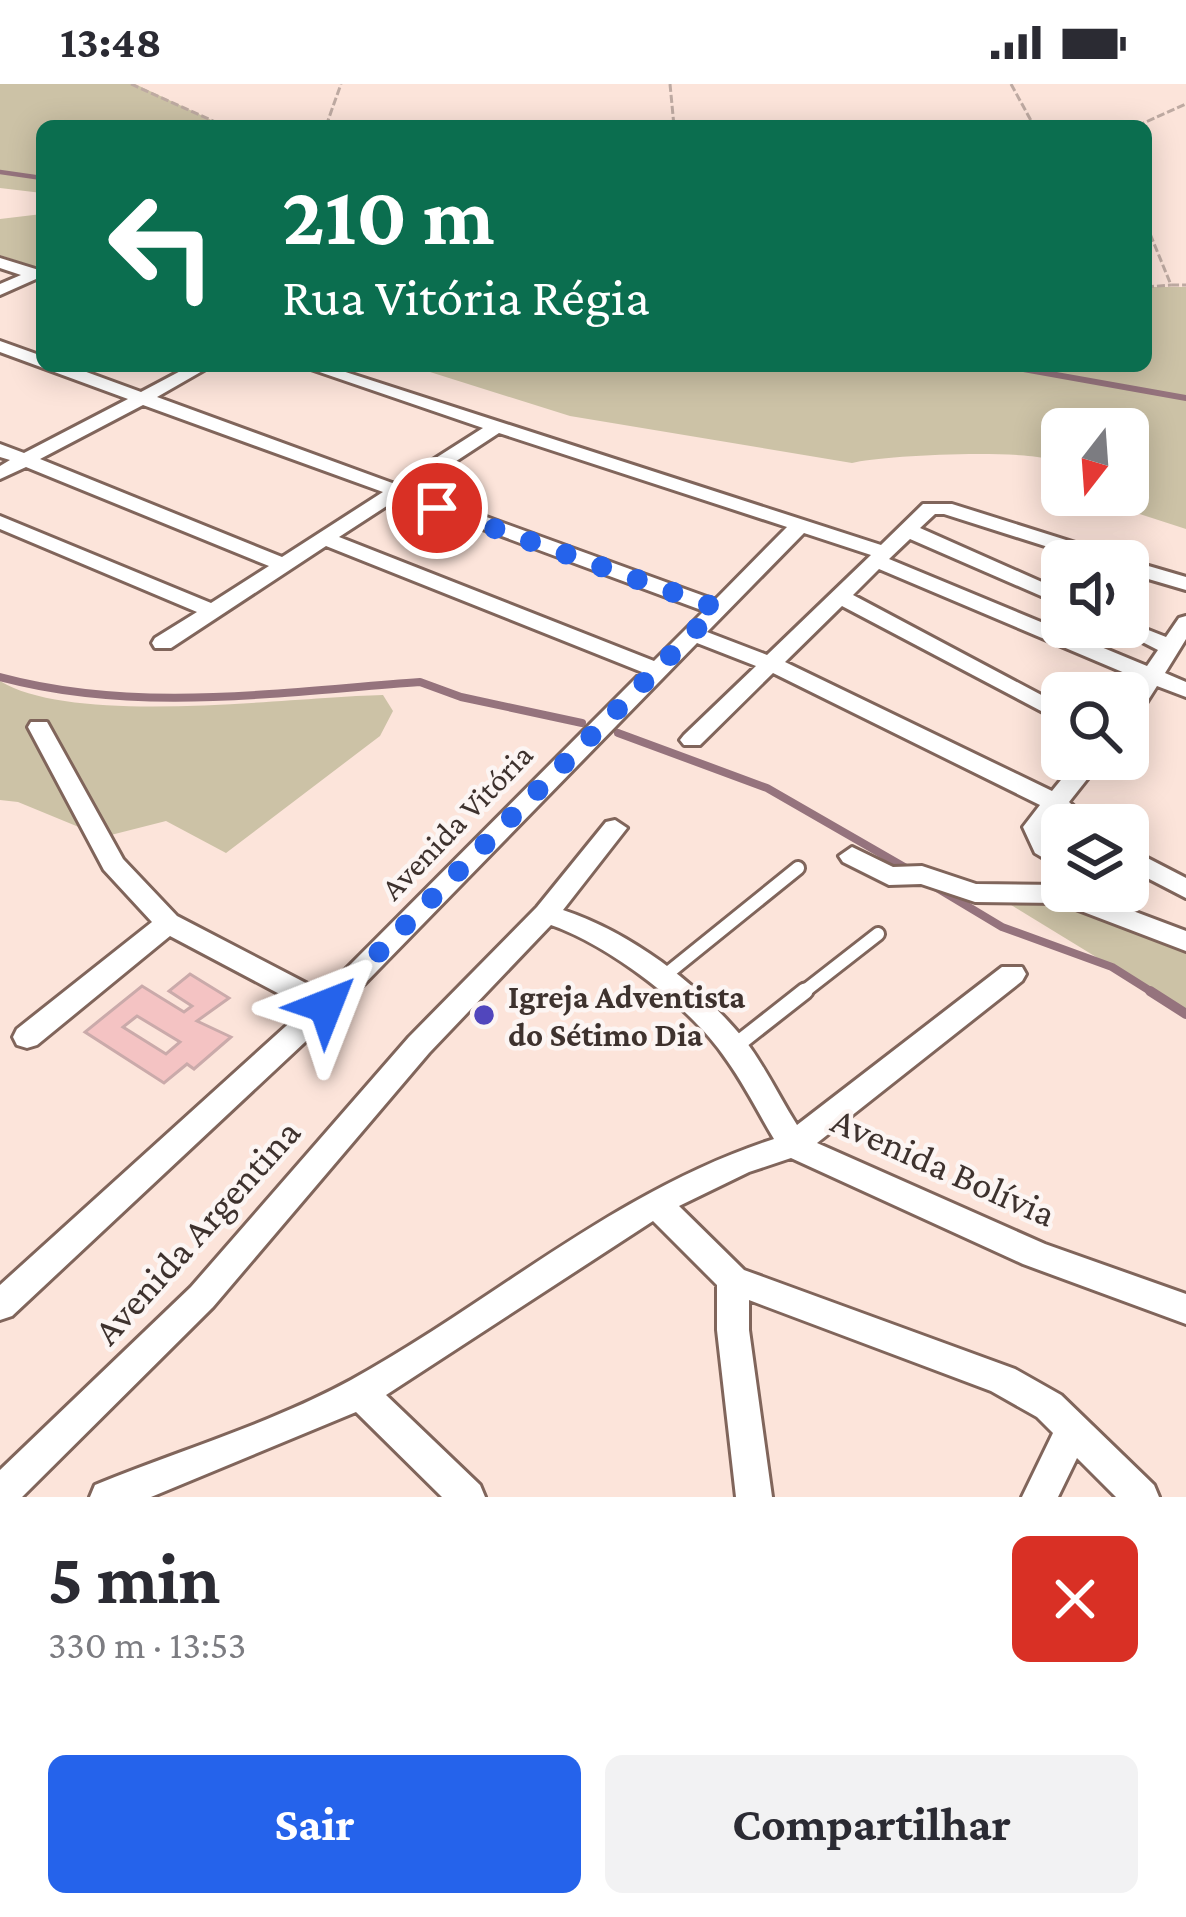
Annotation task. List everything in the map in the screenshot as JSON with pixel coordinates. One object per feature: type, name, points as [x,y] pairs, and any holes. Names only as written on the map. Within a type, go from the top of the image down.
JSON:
[{"type":"street","points":[[0,262],[36,274]]},
{"type":"street","points":[[0,290],[36,276]]},
{"type":"street","points":[[0,346],[36,360]]},
{"type":"street","points":[[70,372],[717,608]]},
{"type":"street","points":[[0,473],[192,372]]},
{"type":"street","points":[[328,372],[880,556],[1186,690]]},
{"type":"street","points":[[163,643],[495,428]]},
{"type":"street","points":[[0,450],[287,566]]},
{"type":"street","points":[[692,740],[774,665],[904,529],[937,507],[1045,540]]},
{"type":"street","points":[[0,522],[213,611]]},
{"type":"street","name":"Avenida Vitória","points":[[0,1306],[326,1006],[799,527]]},
{"type":"street","points":[[904,529],[1041,590]]},
{"type":"street","points":[[328,540],[656,670]]},
{"type":"street","points":[[1149,573],[1186,584]]},
{"type":"street","points":[[839,596],[1041,704]]},
{"type":"street","points":[[1149,685],[1186,622]]},
{"type":"street","points":[[692,634],[774,665],[1057,804]]},
{"type":"street","points":[[1149,638],[1168,647]]},
{"type":"street","points":[[39,727],[113,863],[168,923],[326,1006]]},
{"type":"street","points":[[1050,804],[1072,780]]},
{"type":"street","points":[[1041,814],[1036,837],[1041,841]]},
{"type":"street","name":"Avenida Argentina","points":[[0,1494],[202,1297],[419,1045],[546,914],[615,828]]},
{"type":"street","points":[[852,856],[889,876],[922,875],[975,893],[1062,894],[1186,941]]},
{"type":"street","points":[[1149,869],[1186,889]]},
{"type":"street","points":[[1129,912],[1139,920]]},
{"type":"street","name":"Avenida Bolívia","points":[[546,914],[620,946],[664,977],[734,1046],[793,1145],[1034,1254],[1184,1304]]},
{"type":"street","points":[[26,1037],[168,923]]},
{"type":"street","points":[[108,1497],[360,1393],[658,1205],[758,1154],[793,1145],[1012,974]]},
{"type":"street","points":[[658,1205],[733,1280],[1003,1380],[1074,1426],[1141,1497]]},
{"type":"street","points":[[733,1280],[738,1374],[754,1497]]},
{"type":"street","points":[[360,1393],[467,1497]]},
{"type":"street","points":[[1040,1497],[1074,1426]]},
{"type":"lane","points":[[664,977],[798,868]]},
{"type":"lane","points":[[734,1046],[878,934]]},
{"type":"path","points":[[131,84],[211,120]]},
{"type":"path","points":[[328,120],[341,84]]},
{"type":"path","points":[[670,84],[673,120]]},
{"type":"path","points":[[1011,84],[1031,120]]},
{"type":"path","points":[[1150,120],[1186,104]]},
{"type":"path","points":[[1152,239],[1171,285]]},
{"type":"path","points":[[1152,287],[1186,285]]},
{"type":"shaded area","points":[[0,84],[135,84],[211,120],[36,120],[36,192],[0,188]]},
{"type":"shaded area","points":[[36,215],[36,267],[0,255],[0,219]]},
{"type":"shaded area","points":[[1152,287],[1186,287],[1186,529],[1146,516],[1149,408],[1041,408],[1041,458],[926,455],[852,463],[570,416],[430,372],[1152,372]]},
{"type":"shaded area","points":[[0,681],[34,695],[78,703],[184,706],[383,695],[393,711],[380,736],[226,853],[166,821],[103,837],[18,802],[0,800]]},
{"type":"shaded area","points":[[1016,894],[1041,900],[1041,912],[1097,915],[1186,951],[1186,1012],[1003,900]]},
{"type":"building","points":[[190,974],[229,998],[197,1021],[231,1037],[194,1069],[187,1064],[164,1083],[85,1032],[142,986],[184,1012],[192,1006],[169,991]],"holes":[[[137,1016],[180,1042],[166,1054],[123,1027]]]},
{"type":"waterway","points":[[0,172],[36,177]]},
{"type":"waterway","points":[[1040,372],[1186,398]]},
{"type":"waterway","points":[[0,677],[104,695],[157,697],[262,695],[420,682],[461,697],[582,723]]},
{"type":"waterway","points":[[618,733],[767,788],[906,868]]},
{"type":"waterway","points":[[932,885],[1002,927],[1112,967],[1155,994]]},
{"type":"waterway","points":[[1150,991],[1186,1014]]},
{"type":"place","name":"Igreja Adventista do Sétimo Dia","points":[[484,1015]]},
{"type":"route","points":[[326,1006],[717,608],[437,508]]}]
